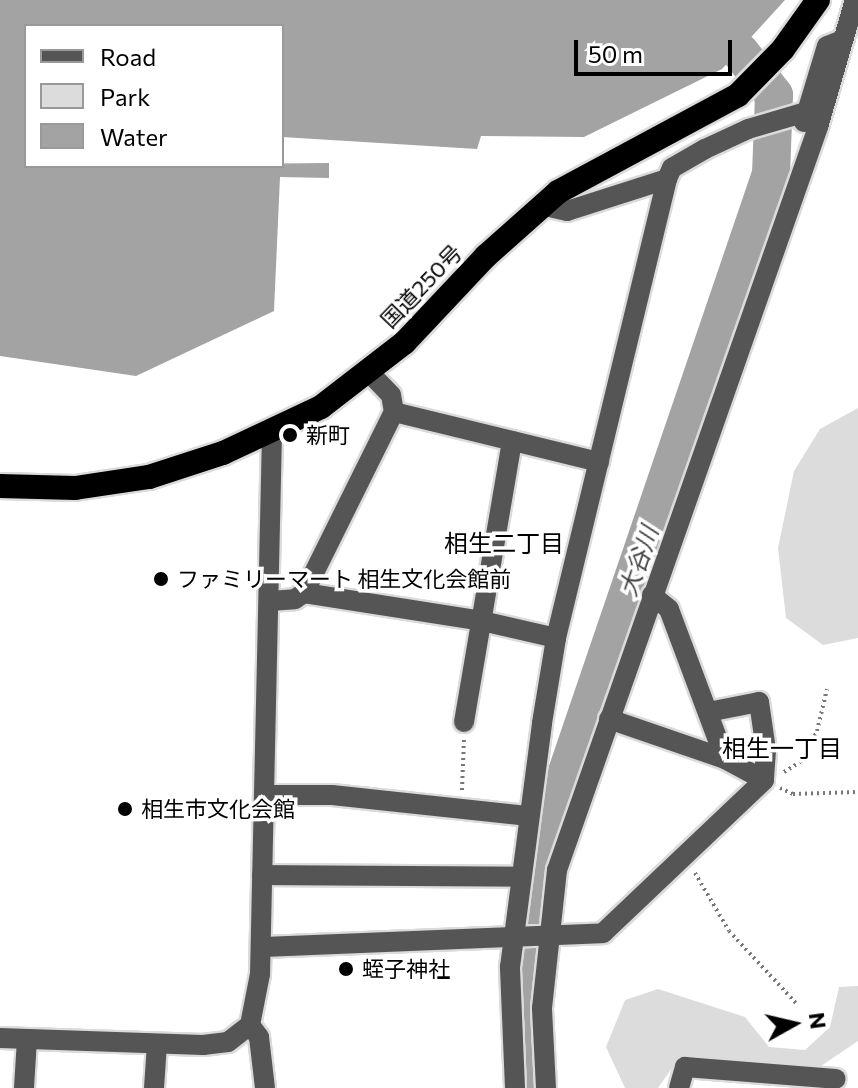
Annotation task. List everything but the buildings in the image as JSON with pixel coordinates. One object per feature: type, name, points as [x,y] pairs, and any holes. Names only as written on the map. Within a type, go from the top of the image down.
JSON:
[{"type":"highway","name":"国道250号","points":[[0,486],[75,488],[149,477],[272,432],[321,407],[369,372],[541,205],[576,178],[692,123],[738,95],[783,49],[818,0]]},
{"type":"street","points":[[546,1088],[542,1008],[544,935],[557,870],[807,157],[855,0]]},
{"type":"street","points":[[807,157],[806,112],[827,46],[843,40]]},
{"type":"street","points":[[515,1088],[519,877],[556,638],[667,179],[672,168],[748,129],[806,112]]},
{"type":"street","points":[[541,205],[567,211],[667,179]]},
{"type":"street","points":[[269,601],[295,599],[304,593],[394,412],[391,395],[369,372]]},
{"type":"street","points":[[394,412],[599,462]]},
{"type":"street","points":[[0,1038],[157,1044],[228,1042],[250,1025],[257,1006],[261,947],[272,432]]},
{"type":"street","points":[[464,722],[512,441]]},
{"type":"street","points":[[304,593],[482,621],[556,638]]},
{"type":"street","points":[[652,595],[669,609],[725,759]]},
{"type":"street","points":[[261,947],[516,940],[544,935],[603,933],[764,780],[766,750],[759,702],[708,712]]},
{"type":"street","points":[[609,719],[725,759],[764,780]]},
{"type":"street","points":[[264,795],[332,795],[527,816]]},
{"type":"street","points":[[262,875],[519,877]]},
{"type":"street","points":[[250,1025],[259,1037],[265,1088]]},
{"type":"street","points":[[24,1088],[27,1039]]},
{"type":"street","points":[[154,1088],[157,1044]]},
{"type":"street","points":[[679,1088],[685,1067],[790,1082],[836,1079]]},
{"type":"path","points":[[764,780],[800,762],[817,731],[827,689]]},
{"type":"path","points":[[461,809],[464,722]]},
{"type":"path","points":[[764,780],[793,794],[858,792]]},
{"type":"path","points":[[684,858],[729,931],[796,1003]]},
{"type":"green space","points":[[858,408],[858,638],[823,645],[786,618],[778,548],[794,471],[820,429]]},
{"type":"green space","points":[[858,986],[858,1041],[821,1066],[677,1061],[658,1088],[625,1088],[606,1047],[625,1000],[658,989],[745,1017],[769,1047],[805,1050],[830,1027],[839,987]]},
{"type":"water","points":[[0,0],[785,0],[722,69],[584,137],[481,136],[477,149],[284,137],[284,24],[24,24],[24,168],[284,168],[284,163],[329,163],[329,178],[280,177],[274,311],[136,376],[0,356]]},
{"type":"waterway","name":"大谷川","points":[[530,1088],[527,948],[554,810],[771,174],[774,95],[740,52]]},
{"type":"place","name":"新町","points":[[290,435]]},
{"type":"place","name":"ファミリーマート 相生文化会館前","points":[[161,579]]},
{"type":"place","name":"相生市文化会館","points":[[125,809]]},
{"type":"place","name":"蛭子神社","points":[[346,969]]},
{"type":"district","name":"相生二丁目","points":[[504,543]]},
{"type":"district","name":"相生一丁目","points":[[782,748]]}]
